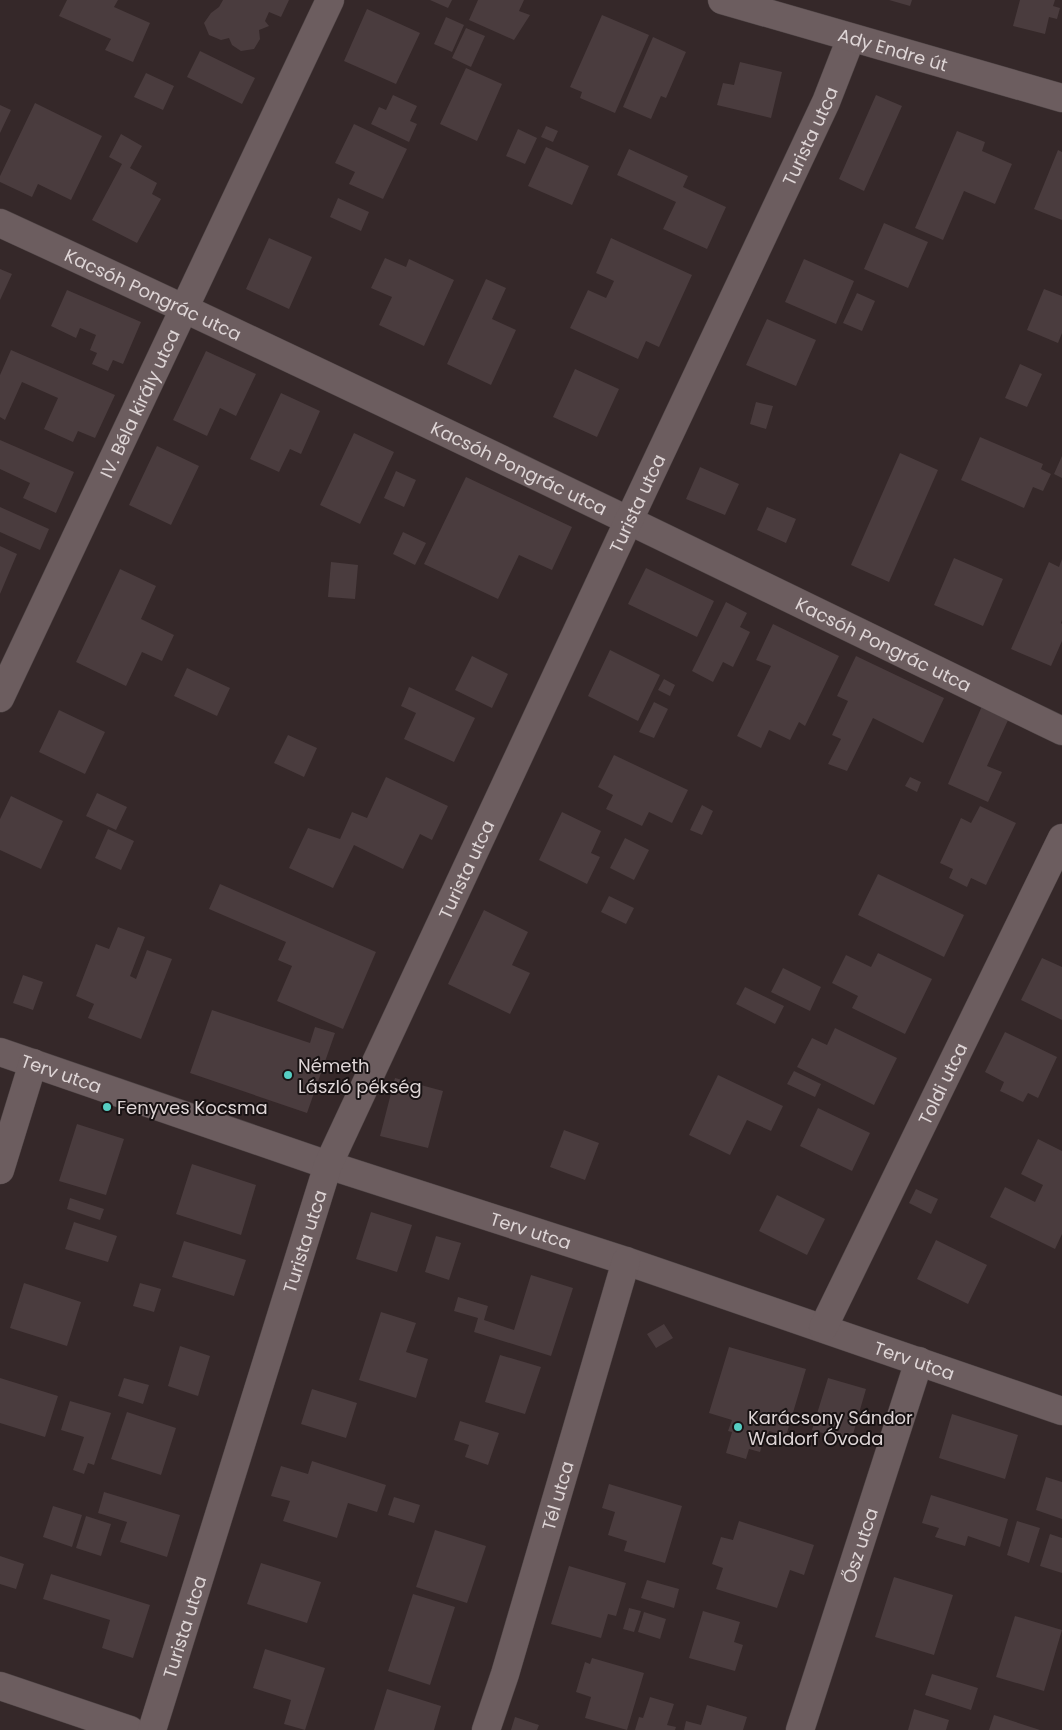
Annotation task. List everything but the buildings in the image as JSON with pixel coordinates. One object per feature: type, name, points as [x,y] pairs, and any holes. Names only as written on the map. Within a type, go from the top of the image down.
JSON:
[{"type":"street","name":"IV. Béla király utca","points":[[0,698],[330,0]]},
{"type":"street","name":"Ady Endre út","points":[[722,0],[1062,98]]},
{"type":"street","name":"Turista utca","points":[[152,1730],[328,1165],[628,520],[826,102],[851,38]]},
{"type":"street","name":"Kacsóh Pongrác utca","points":[[0,222],[628,520],[1062,731]]},
{"type":"street","name":"Toldi utca","points":[[823,1328],[1062,838]]},
{"type":"street","name":"Terv utca","points":[[0,1052],[328,1165],[626,1261],[1062,1411]]},
{"type":"street","points":[[0,1170],[34,1063]]},
{"type":"street","name":"Tél utca","points":[[486,1730],[505,1674],[626,1261]]},
{"type":"street","name":"Ősz utca","points":[[800,1730],[919,1361]]},
{"type":"street","points":[[0,1686],[130,1730]]},
{"type":"place","name":"Németh László pékség","points":[[288,1075]]},
{"type":"place","name":"Fenyves Kocsma","points":[[107,1107]]},
{"type":"place","name":"Karácsony Sándor Waldorf Óvoda","points":[[738,1427]]}]
